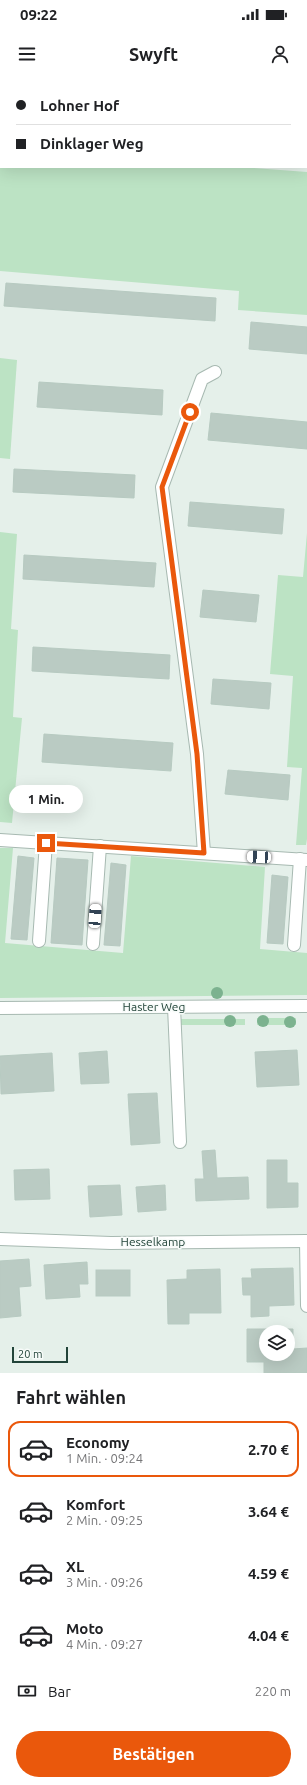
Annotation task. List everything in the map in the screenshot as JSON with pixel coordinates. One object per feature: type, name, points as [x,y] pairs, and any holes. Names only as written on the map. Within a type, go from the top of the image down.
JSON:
[{"type":"street","points":[[204,853],[197,754],[162,487],[202,379],[215,372]]},
{"type":"street","points":[[0,840],[304,860],[294,945]]},
{"type":"street","points":[[39,941],[46,843]]},
{"type":"street","points":[[93,944],[100,846]]},
{"type":"street","name":"Haster Weg","points":[[0,1008],[307,1006]]},
{"type":"street","points":[[174,1007],[180,1142]]},
{"type":"street","name":"Hesselkamp","points":[[0,1239],[111,1243],[306,1241]]},
{"type":"street","points":[[306,1241],[307,1306]]},
{"type":"green space","points":[[0,168],[255,168],[307,172],[307,315],[238,310],[239,291],[0,271]]},
{"type":"green space","points":[[0,358],[17,360],[10,459],[0,458]]},
{"type":"green space","points":[[0,532],[17,534],[11,629],[18,630],[13,717],[22,718],[12,823],[0,822]]},
{"type":"green space","points":[[307,533],[307,839],[306,845],[296,845],[302,768],[287,767],[293,676],[270,674],[278,575],[303,577]]},
{"type":"green space","points":[[0,848],[13,848],[5,943],[123,953],[131,856],[265,867],[260,949],[307,953],[307,995],[0,998]]},
{"type":"green space","points":[[257,1018],[296,1018],[296,1025],[257,1025]]},
{"type":"green space","points":[[181,1019],[245,1019],[245,1025],[181,1025]]},
{"type":"building","points":[[6,283],[216,298],[215,321],[4,306]]},
{"type":"building","points":[[251,322],[307,327],[307,354],[249,349]]},
{"type":"building","points":[[39,382],[163,390],[162,415],[37,407]]},
{"type":"building","points":[[211,413],[307,422],[307,449],[208,440]]},
{"type":"building","points":[[14,469],[135,475],[134,498],[13,492]]},
{"type":"building","points":[[190,502],[284,509],[282,534],[188,526]]},
{"type":"building","points":[[24,555],[156,563],[154,587],[23,579]]},
{"type":"building","points":[[203,590],[259,595],[256,622],[200,617]]},
{"type":"building","points":[[33,647],[170,655],[169,679],[32,671]]},
{"type":"building","points":[[213,679],[271,683],[269,709],[211,704]]},
{"type":"building","points":[[44,734],[173,743],[171,771],[42,762]]},
{"type":"building","points":[[228,770],[290,775],[288,800],[225,794]]},
{"type":"building","points":[[18,856],[34,858],[27,940],[11,939]]},
{"type":"building","points":[[57,858],[88,860],[82,945],[51,943]]},
{"type":"building","points":[[111,863],[126,865],[120,946],[104,945]]},
{"type":"building","points":[[272,875],[288,877],[283,944],[267,943]]},
{"type":"building","points":[[297,1050],[299,1085],[257,1087],[255,1052]]},
{"type":"building","points":[[107,1051],[109,1083],[81,1084],[79,1053]]},
{"type":"building","points":[[52,1053],[54,1091],[1,1094],[0,1056]]},
{"type":"building","points":[[157,1093],[160,1143],[131,1145],[128,1094]]},
{"type":"building","points":[[215,1150],[217,1178],[248,1177],[249,1199],[196,1201],[195,1179],[204,1179],[202,1151]]},
{"type":"building","points":[[267,1160],[287,1160],[287,1183],[298,1183],[298,1207],[267,1208]]},
{"type":"building","points":[[49,1169],[50,1199],[15,1200],[14,1170]]},
{"type":"building","points":[[120,1185],[122,1215],[90,1217],[88,1186]]},
{"type":"building","points":[[165,1185],[166,1210],[138,1212],[136,1187]]},
{"type":"building","points":[[29,1259],[31,1286],[19,1287],[21,1316],[0,1318],[0,1261]]},
{"type":"building","points":[[87,1262],[88,1284],[79,1284],[80,1297],[46,1299],[44,1265]]},
{"type":"building","points":[[293,1268],[294,1305],[269,1306],[269,1316],[251,1317],[251,1295],[243,1295],[242,1278],[252,1278],[251,1269]]},
{"type":"building","points":[[220,1269],[221,1313],[189,1313],[189,1324],[168,1324],[167,1280],[187,1279],[187,1270]]},
{"type":"building","points":[[96,1270],[130,1270],[130,1296],[96,1296]]},
{"type":"building","points":[[247,1329],[259,1329],[259,1361],[295,1361],[295,1349],[307,1348],[307,1373],[264,1373],[264,1362],[247,1362]]},
{"type":"route","points":[[46,843],[204,853],[197,754],[162,487],[190,412]]}]
